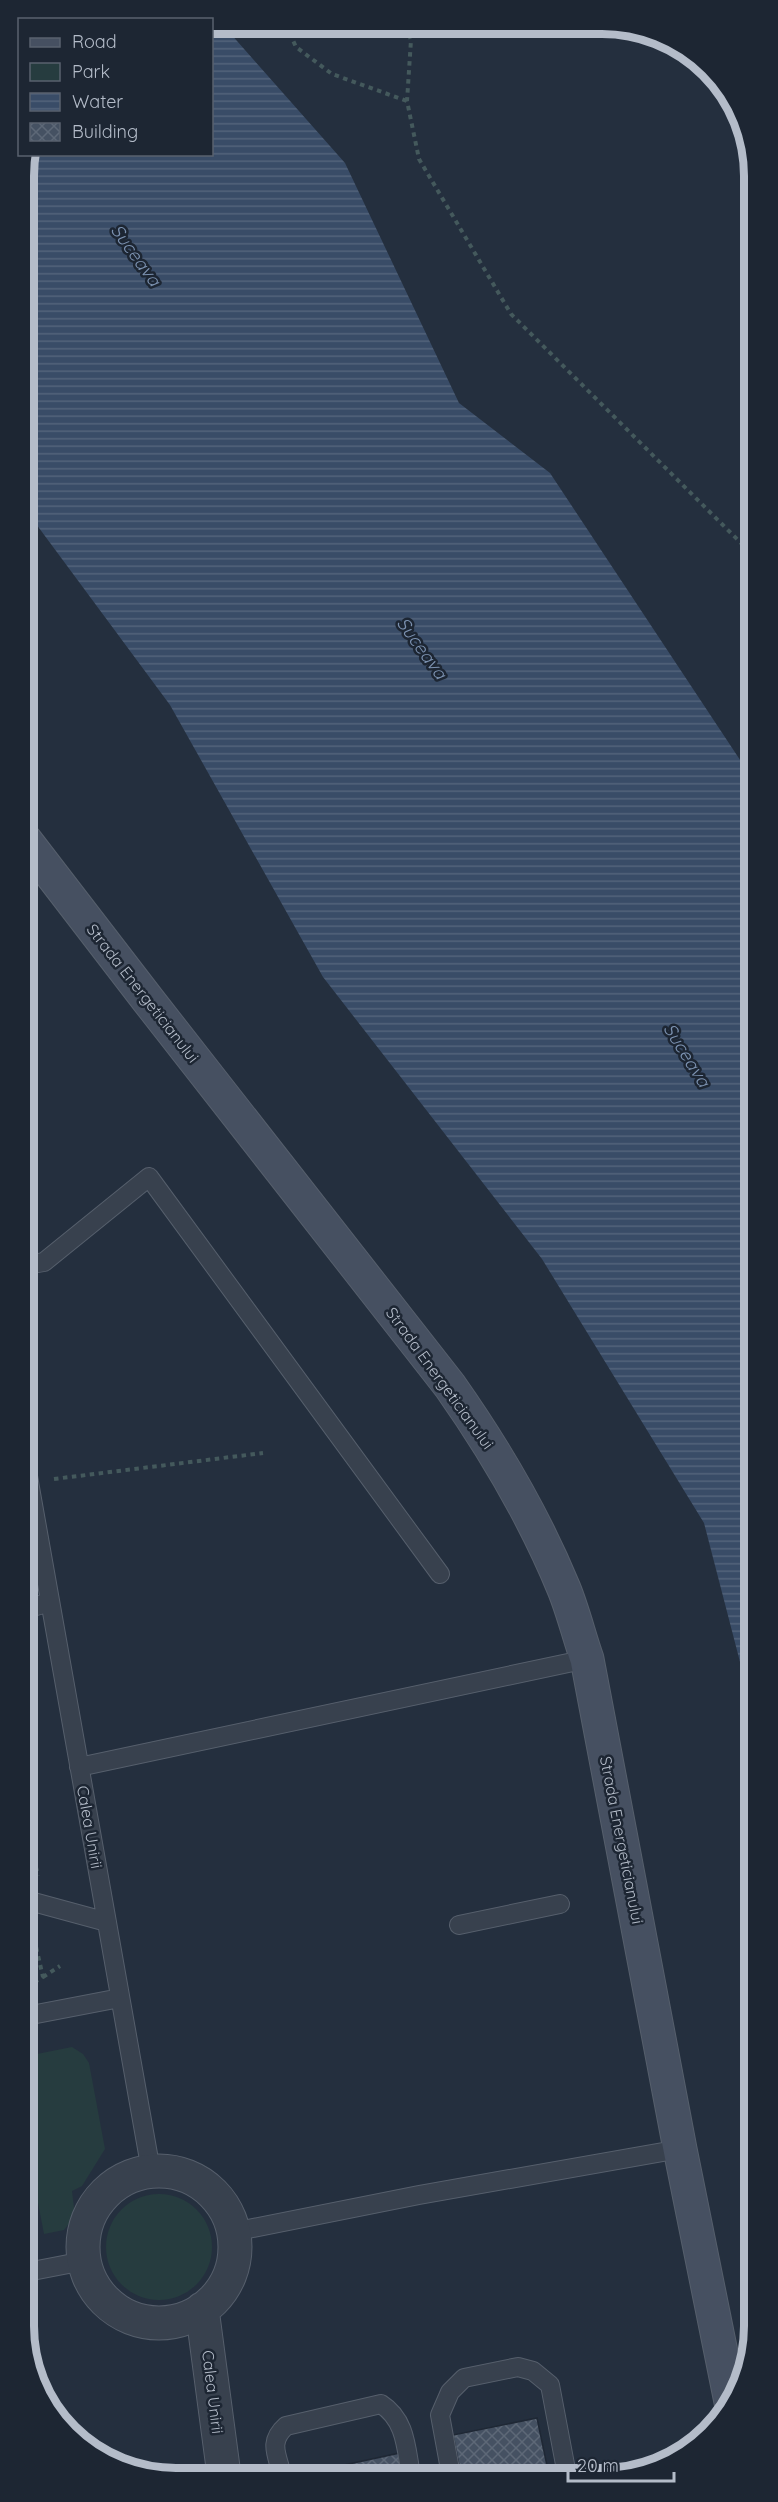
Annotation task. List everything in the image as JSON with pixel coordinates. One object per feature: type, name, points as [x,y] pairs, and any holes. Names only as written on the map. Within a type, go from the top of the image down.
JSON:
[{"type":"street","name":"Strada Energeticianului","points":[[35,853],[450,1386],[490,1443],[518,1490],[547,1551],[565,1591],[587,1659],[680,2149],[728,2389]]},
{"type":"street","points":[[151,2171],[170,2172],[187,2177],[204,2186],[227,2214],[233,2232],[234,2254],[229,2275],[218,2294],[202,2309],[180,2320],[155,2323],[130,2318],[109,2305],[98,2292],[84,2261],[83,2236],[91,2212],[106,2192],[127,2178],[151,2171]]},
{"type":"street","name":"Calea Unirii","points":[[202,2309],[223,2468]]},
{"type":"lane","points":[[34,1264],[44,1262],[149,1177],[440,1574]]},
{"type":"lane","name":"Calea Unirii","points":[[34,1516],[151,2171]]},
{"type":"lane","points":[[34,1607],[50,1602]]},
{"type":"lane","points":[[79,1767],[587,1659]]},
{"type":"lane","points":[[34,1902],[106,1922]]},
{"type":"lane","points":[[459,1925],[560,1904]]},
{"type":"lane","points":[[34,2014],[120,1998]]},
{"type":"lane","points":[[233,2232],[419,2195],[680,2149]]},
{"type":"lane","points":[[34,2271],[84,2261]]},
{"type":"lane","points":[[450,2468],[440,2415],[450,2392],[464,2378],[518,2367],[533,2371],[550,2385],[566,2468]]},
{"type":"lane","points":[[280,2468],[274,2444],[277,2434],[286,2426],[381,2404],[392,2411],[402,2427],[410,2468]]},
{"type":"path","points":[[290,34],[296,47],[332,74],[407,101]]},
{"type":"path","points":[[408,34],[411,40],[407,101],[419,159],[511,314],[744,546]]},
{"type":"path","points":[[34,1474],[263,1453]]},
{"type":"path","points":[[34,1939],[43,1977]]},
{"type":"path","points":[[34,1982],[60,1966]]},
{"type":"green space","points":[[72,2047],[83,2054],[89,2063],[105,2149],[82,2186],[72,2191],[75,2216],[64,2230],[44,2234],[34,2183],[34,2055]]},
{"type":"green space","points":[[159,2194],[179,2198],[197,2209],[208,2227],[212,2247],[208,2267],[197,2285],[179,2296],[159,2300],[139,2296],[121,2285],[110,2267],[106,2247],[110,2227],[121,2209],[139,2198]]},
{"type":"water","name":"Suceava","points":[[213,34],[231,34],[345,163],[459,403],[550,473],[744,766],[743,1675],[704,1523],[542,1259],[323,977],[170,705],[35,522],[35,167],[36,156],[213,156]]},
{"type":"building","points":[[537,2418],[548,2468],[460,2468],[453,2435]]},
{"type":"building","points":[[409,2451],[413,2468],[330,2468]]}]
